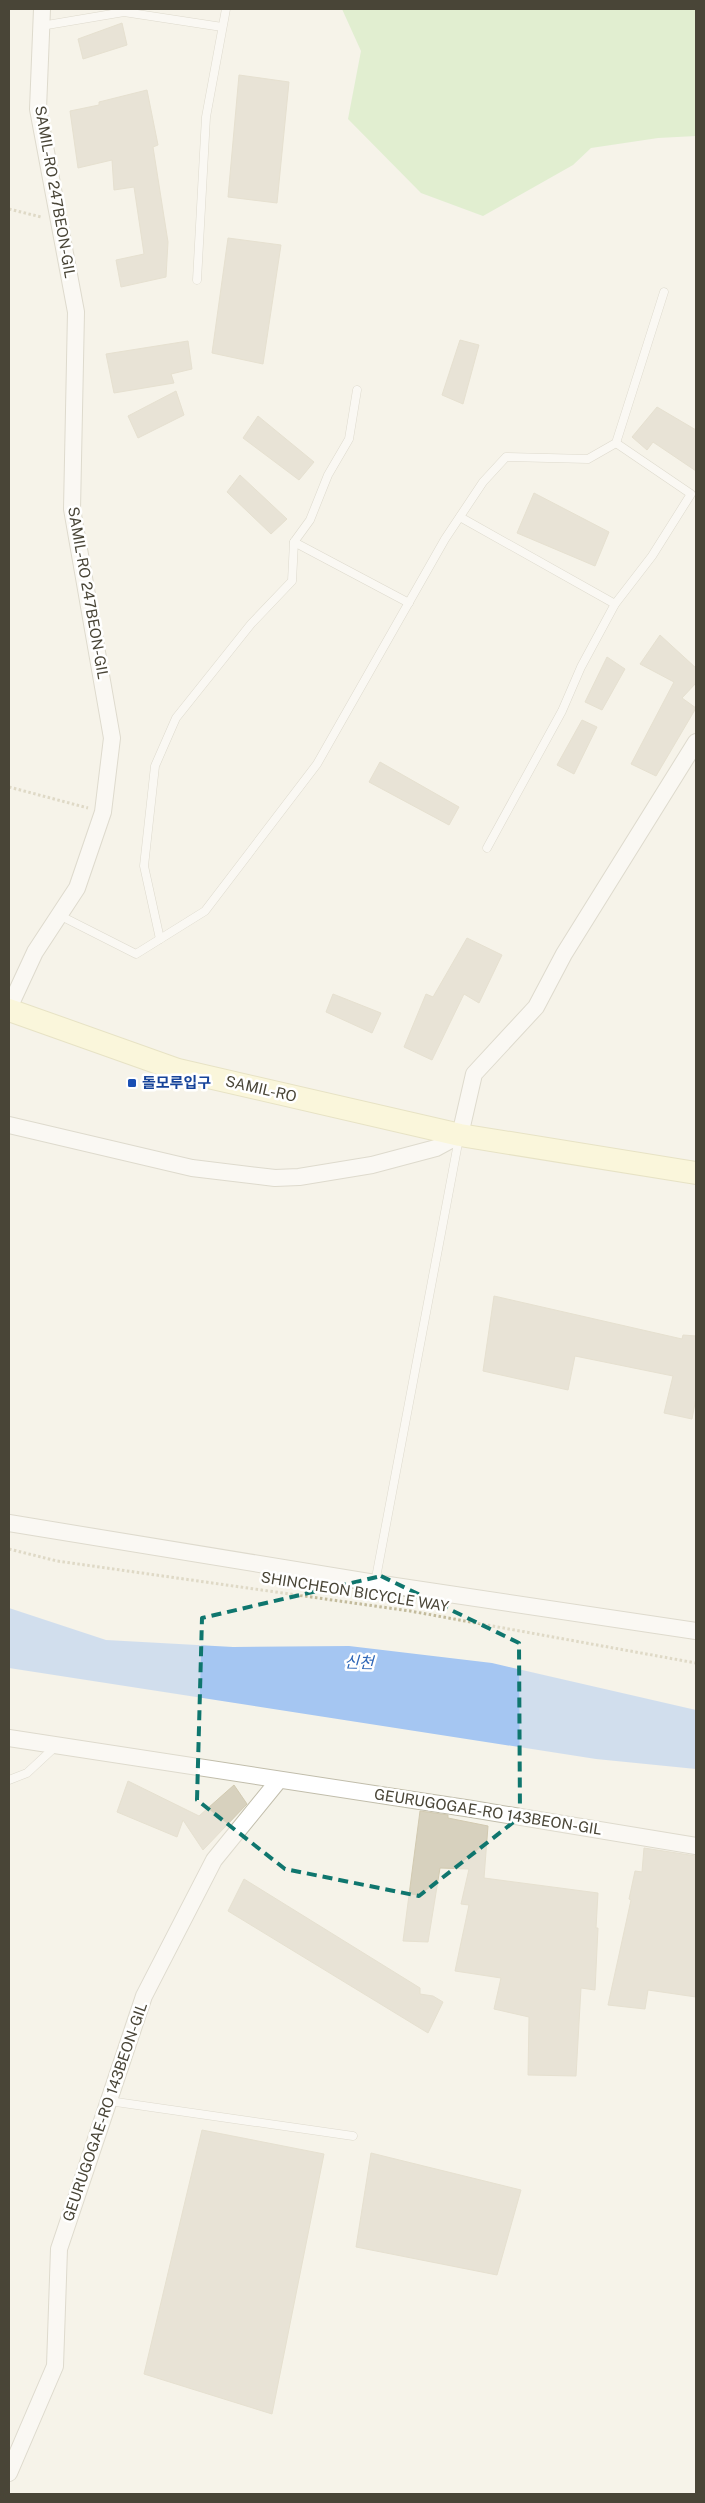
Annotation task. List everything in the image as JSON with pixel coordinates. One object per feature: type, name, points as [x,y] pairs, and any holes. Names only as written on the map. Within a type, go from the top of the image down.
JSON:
[{"type":"main road","name":"SAMIL-RO","points":[[9,1009],[178,1070],[460,1135],[696,1173]]},
{"type":"street","name":"SAMIL-RO 247BEON-GIL","points":[[9,1009],[35,952],[77,888],[103,812],[112,738],[72,509],[76,312],[38,109],[42,9]]},
{"type":"street","points":[[9,1125],[192,1168],[275,1178],[299,1178],[372,1165],[436,1148],[460,1135],[474,1074],[536,1007],[564,954],[696,742]]},
{"type":"street","points":[[9,1523],[375,1583],[696,1631]]},
{"type":"street","name":"GEURUGOGAE-RO 143BEON-GIL","points":[[9,1738],[55,1747],[472,1808],[696,1846]]},
{"type":"street","name":"GEURUGOGAE-RO 143BEON-GIL","points":[[9,2472],[56,2366],[59,2249],[144,1996],[214,1860],[279,1780]]},
{"type":"lane","points":[[197,280],[206,117],[226,9]]},
{"type":"lane","points":[[41,26],[124,12],[222,27]]},
{"type":"lane","points":[[59,916],[136,954],[205,911],[318,764],[409,603],[483,482],[506,457],[588,459],[616,443],[664,292]]},
{"type":"lane","points":[[160,939],[144,866],[155,766],[176,718],[251,624],[292,581],[294,542],[310,520],[328,475],[349,439],[357,390]]},
{"type":"lane","points":[[487,848],[562,711],[581,667],[615,604],[652,556],[691,494],[616,443]]},
{"type":"lane","points":[[460,517],[615,604]]},
{"type":"lane","points":[[294,542],[409,603]]},
{"type":"lane","points":[[375,1583],[460,1135]]},
{"type":"lane","points":[[9,1780],[27,1773],[55,1747]]},
{"type":"lane","points":[[109,2102],[353,2136]]},
{"type":"path","points":[[9,209],[59,221]]},
{"type":"path","points":[[9,787],[103,812]]},
{"type":"path","name":"SHINCHEON BICYCLE WAY","points":[[9,1549],[57,1561],[410,1611],[696,1663]]},
{"type":"highlighted area","points":[[381,1576],[519,1643],[520,1817],[419,1896],[285,1869],[197,1800],[202,1618]]},
{"type":"green space","points":[[342,9],[696,9],[696,136],[658,138],[591,148],[573,165],[483,216],[421,193],[348,119],[361,51]]},
{"type":"water","name":"신천","points":[[9,1608],[106,1640],[233,1647],[349,1646],[492,1663],[696,1710],[696,1769],[596,1759],[9,1668]]},
{"type":"building","points":[[122,23],[127,45],[83,59],[78,39]]},
{"type":"building","points":[[239,75],[289,82],[277,203],[228,197]]},
{"type":"building","points":[[147,90],[158,145],[153,147],[168,242],[166,277],[121,287],[116,260],[144,254],[134,187],[114,190],[112,160],[78,168],[70,111],[99,105],[99,102]]},
{"type":"building","points":[[228,238],[281,245],[263,364],[212,353]]},
{"type":"building","points":[[460,340],[479,345],[463,404],[442,395]]},
{"type":"building","points":[[188,341],[192,369],[171,374],[174,383],[114,393],[106,354]]},
{"type":"building","points":[[176,391],[184,415],[138,438],[128,416]]},
{"type":"building","points":[[657,407],[696,430],[696,471],[653,442],[647,450],[632,437]]},
{"type":"building","points":[[258,416],[314,462],[299,480],[243,438]]},
{"type":"building","points":[[240,475],[287,519],[271,534],[227,492]]},
{"type":"building","points":[[534,493],[609,532],[595,566],[517,533]]},
{"type":"building","points":[[660,635],[696,668],[696,683],[682,698],[696,708],[656,776],[631,764],[674,682],[640,664]]},
{"type":"building","points":[[607,657],[625,669],[602,710],[585,702]]},
{"type":"building","points":[[582,720],[597,727],[574,774],[557,765]]},
{"type":"building","points":[[380,762],[459,807],[449,825],[369,782]]},
{"type":"building","points":[[467,938],[502,955],[479,1003],[464,994],[432,1060],[404,1047],[426,994],[433,997]]},
{"type":"building","points":[[333,994],[381,1013],[372,1033],[326,1012]]},
{"type":"building","points":[[494,1296],[682,1339],[683,1335],[696,1336],[696,1398],[692,1419],[664,1413],[673,1376],[575,1356],[568,1390],[483,1371]]},
{"type":"building","points":[[128,1781],[199,1816],[234,1785],[247,1804],[203,1850],[183,1820],[177,1837],[117,1812]]},
{"type":"building","points":[[420,1811],[448,1815],[448,1818],[488,1826],[484,1878],[598,1893],[595,1990],[581,1988],[576,2076],[528,2075],[529,2017],[494,2009],[501,1978],[455,1971],[469,1905],[461,1904],[469,1869],[440,1868],[428,1942],[403,1941]]},
{"type":"building","points":[[644,1848],[696,1856],[696,1997],[648,1990],[645,2009],[608,2005],[631,1900],[629,1899],[635,1871],[642,1872]]},
{"type":"building","points":[[244,1879],[420,1988],[420,1994],[433,1996],[443,2002],[428,2033],[228,1911]]},
{"type":"building","points":[[202,2130],[324,2154],[272,2414],[144,2374]]},
{"type":"building","points":[[371,2153],[521,2190],[497,2275],[356,2247]]},
{"type":"place","name":"돌모루입구","points":[[132,1083]]}]
